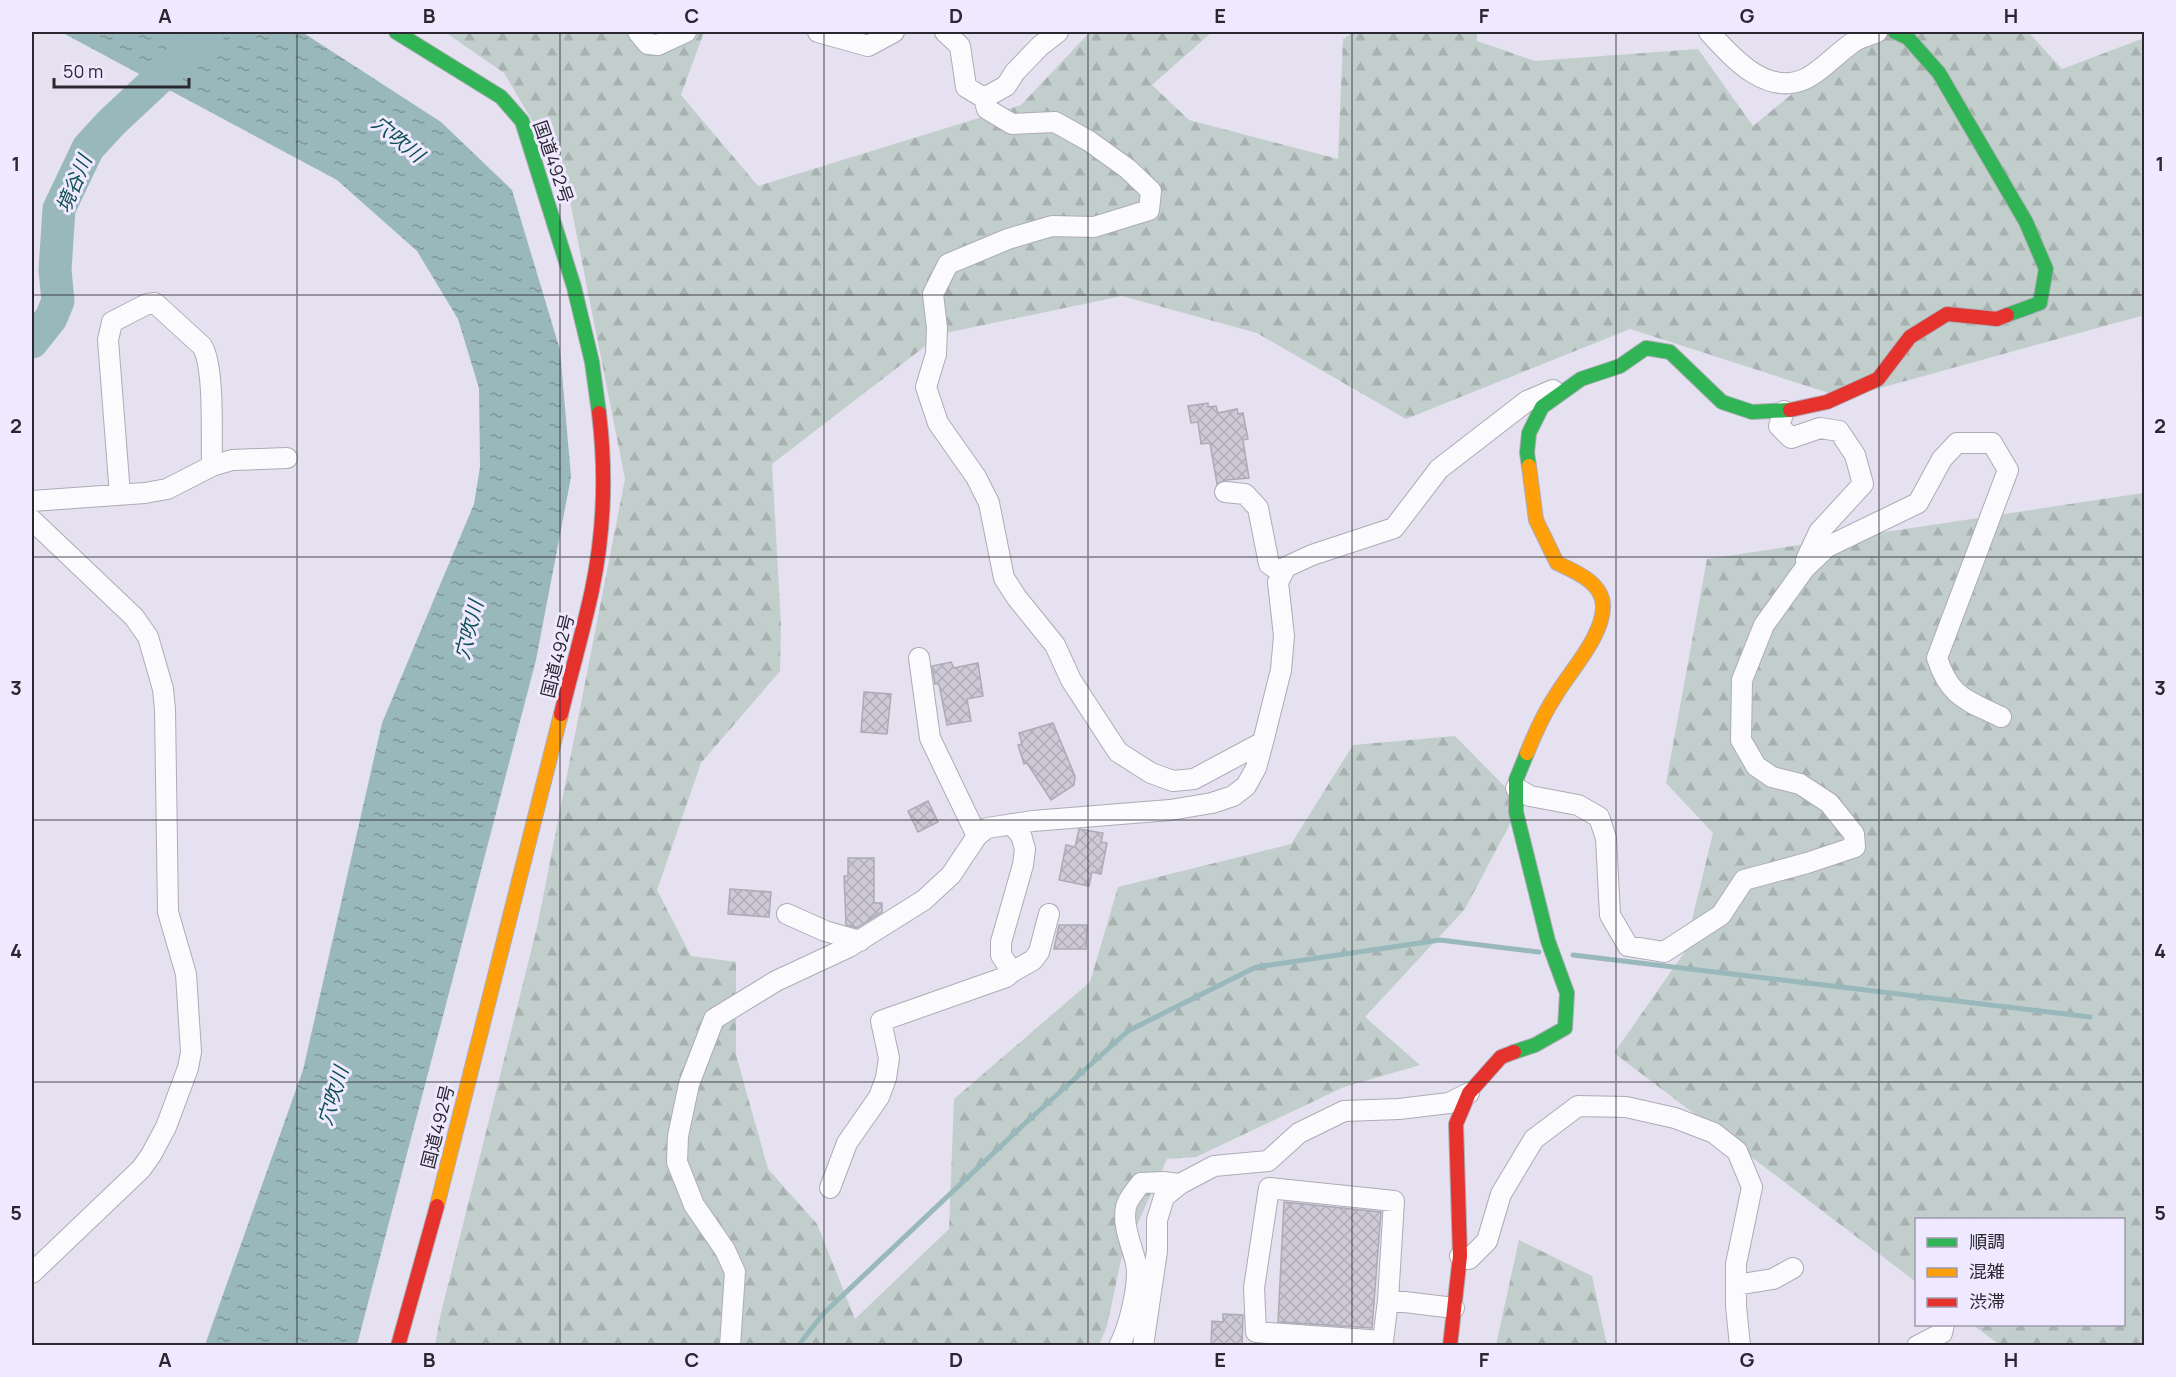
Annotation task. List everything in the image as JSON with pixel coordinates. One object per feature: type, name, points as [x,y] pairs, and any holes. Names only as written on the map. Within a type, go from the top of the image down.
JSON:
[{"type":"main road","name":"国道492号","points":[[396,32],[501,97],[522,121],[577,297],[592,362],[602,439],[602,514],[592,589],[431,1229],[398,1346]]},
{"type":"main road","points":[[1450,1346],[1460,1256],[1456,1124],[1469,1093],[1501,1057],[1535,1045],[1565,1028],[1567,993],[1545,931],[1516,812],[1516,780],[1534,735],[1555,696],[1597,633],[1603,604],[1595,587],[1582,574],[1557,563],[1536,520],[1527,453],[1529,433],[1542,407],[1581,379],[1620,366],[1646,348],[1670,352],[1722,402],[1752,411],[1784,411],[1827,402],[1878,379],[1910,337],[1947,314],[1997,319],[2040,303],[2046,269],[2026,222],[1939,73],[1908,38],[1895,32]]},
{"type":"street","points":[[638,32],[648,44],[658,45],[686,32]]},
{"type":"street","points":[[818,32],[868,46],[894,32]]},
{"type":"street","points":[[945,32],[960,46],[966,87],[984,98],[987,109],[1012,124],[1055,122],[1128,169],[1151,191],[1149,210],[1094,227],[1052,226],[1008,239],[961,257],[948,264],[933,294],[937,328],[936,354],[926,387],[938,423],[976,477],[989,503],[1004,578],[1055,645],[1080,696],[1118,752],[1151,773],[1173,781],[1194,779],[1263,742]]},
{"type":"street","points":[[984,98],[1006,86],[1015,72],[1040,46],[1058,32]]},
{"type":"street","points":[[1709,32],[1735,61],[1767,81],[1791,83],[1807,78],[1856,41],[1877,32]]},
{"type":"street","points":[[120,495],[109,330],[112,322],[147,304],[155,303],[202,346],[207,354],[210,374],[212,466]]},
{"type":"street","points":[[730,1346],[735,1272],[725,1250],[694,1205],[677,1162],[678,1136],[689,1084],[714,1019],[776,981],[860,941],[924,900],[951,875],[977,836],[987,828],[1085,816],[1170,810],[1212,803],[1233,796],[1246,786],[1256,768],[1281,670],[1284,636],[1278,582],[1286,567],[1312,555],[1394,528],[1439,469],[1527,401],[1581,379]]},
{"type":"street","points":[[1784,411],[1779,426],[1791,438],[1820,428],[1839,431],[1855,455],[1863,484],[1819,532],[1797,579]]},
{"type":"street","points":[[1516,788],[1530,796],[1578,805],[1599,817],[1606,838],[1610,915],[1628,946],[1655,951],[1664,952],[1721,915],[1744,880],[1807,864],[1855,847],[1854,834],[1829,803],[1800,784],[1772,777],[1756,766],[1741,740],[1742,680],[1764,625],[1805,568],[1827,547],[1918,503],[1942,459],[1957,443],[1992,443],[2008,470],[1937,658],[1943,676],[1959,696],[2001,717]]},
{"type":"street","points":[[32,501],[120,495],[167,489],[212,466],[232,460],[287,459]]},
{"type":"street","points":[[1225,492],[1245,494],[1258,508],[1269,564],[1282,573]]},
{"type":"street","points":[[32,520],[134,617],[148,637],[162,689],[165,710],[165,840],[168,912],[186,974],[191,1052],[188,1068],[166,1127],[151,1155],[141,1168],[32,1273]]},
{"type":"street","points":[[919,658],[930,738],[977,836]]},
{"type":"street","points":[[1011,824],[1021,836],[1025,849],[1023,865],[1001,942],[1001,955],[1012,972]]},
{"type":"street","points":[[787,914],[825,931],[860,941]]},
{"type":"street","points":[[830,1188],[847,1143],[879,1097],[886,1078],[889,1058],[881,1021],[1006,977],[1033,960],[1039,952],[1049,914]]},
{"type":"street","points":[[1143,1346],[1157,1251],[1157,1220],[1164,1197],[1180,1184],[1214,1166],[1268,1161],[1299,1133],[1344,1111],[1399,1109],[1449,1103],[1469,1093]]},
{"type":"street","points":[[1460,1256],[1469,1258],[1487,1241],[1501,1194],[1534,1139],[1578,1106],[1626,1107],[1675,1118],[1714,1133],[1737,1152],[1752,1187],[1736,1264],[1740,1346]]},
{"type":"street","points":[[1119,1346],[1125,1334],[1133,1302],[1137,1266],[1127,1227],[1126,1206],[1141,1183],[1180,1184]]},
{"type":"street","points":[[1269,1188],[1394,1201],[1388,1300],[1383,1341],[1256,1332],[1254,1288],[1269,1188]]},
{"type":"street","points":[[1736,1285],[1773,1279],[1793,1268]]},
{"type":"street","points":[[1388,1300],[1454,1308]]},
{"type":"street","points":[[1917,1346],[1941,1333],[1943,1326]]},
{"type":"green space","points":[[445,32],[704,32],[681,95],[758,186],[1021,105],[1090,32],[1212,32],[1152,85],[1189,120],[1338,159],[1343,39],[1354,32],[1477,32],[1477,41],[1535,61],[1698,49],[1753,126],[1867,32],[2028,32],[2062,69],[2144,38],[2144,1345],[2000,1345],[1974,1326],[2125,1326],[2125,1218],[1915,1218],[1915,1281],[1614,1053],[1684,953],[1713,833],[1666,783],[1707,559],[2143,493],[2141,316],[1844,398],[1630,329],[1406,419],[1257,333],[1122,296],[941,334],[772,464],[781,625],[780,671],[701,763],[657,890],[691,956],[736,962],[736,1055],[768,1169],[817,1224],[855,1319],[949,1229],[954,1099],[1090,982],[1118,887],[1291,844],[1353,745],[1455,736],[1521,803],[1465,909],[1365,1017],[1420,1065],[1344,1087],[1196,1157],[1167,1159],[1121,1260],[1107,1326],[1099,1345],[435,1346],[440,1317],[538,923],[625,479],[565,176],[504,73]]},
{"type":"green space","points":[[1519,1240],[1592,1276],[1607,1345],[1496,1345]]},
{"type":"water","name":"穴吹川","points":[[61,32],[302,32],[441,122],[512,190],[560,350],[571,477],[536,660],[357,1345],[205,1345],[303,1070],[382,723],[474,504],[480,467],[479,388],[458,319],[417,251],[337,180]]},
{"type":"building","points":[[1208,403],[1208,407],[1216,406],[1218,413],[1237,409],[1238,414],[1243,413],[1248,439],[1243,440],[1249,478],[1226,480],[1217,484],[1210,443],[1201,444],[1198,422],[1191,423],[1188,406]]},
{"type":"building","points":[[951,662],[954,668],[978,663],[983,696],[967,699],[971,721],[947,725],[939,684],[935,684],[932,666]]},
{"type":"building","points":[[864,692],[891,694],[887,734],[861,732]]},
{"type":"building","points":[[1053,723],[1075,776],[1074,785],[1051,800],[1027,763],[1024,764],[1018,745],[1022,744],[1019,733]]},
{"type":"building","points":[[928,801],[938,822],[918,832],[908,811]]},
{"type":"building","points":[[1079,829],[1103,833],[1101,842],[1107,843],[1101,874],[1092,872],[1089,886],[1059,880],[1066,845],[1075,847]]},
{"type":"building","points":[[848,858],[874,858],[874,903],[882,903],[882,912],[857,928],[846,925],[844,876],[848,876]]},
{"type":"building","points":[[730,889],[771,892],[769,917],[728,914]]},
{"type":"building","points":[[1059,925],[1087,925],[1086,949],[1054,949]]},
{"type":"building","points":[[1284,1202],[1381,1212],[1372,1328],[1278,1322]]},
{"type":"building","points":[[1223,1314],[1243,1315],[1242,1346],[1211,1346],[1212,1321],[1223,1322]]},
{"type":"waterway","name":"境谷川","points":[[32,342],[51,318],[58,301],[55,270],[59,209],[88,148],[111,123],[208,32]]},
{"type":"waterway","points":[[798,1346],[823,1314],[1021,1127],[1128,1031],[1256,967],[1440,940],[1539,952]]},
{"type":"waterway","points":[[1573,955],[2090,1017]]},
{"type":"traffic: fast","points":[[396,32],[501,97],[522,121],[574,287],[592,362],[599,413]]},
{"type":"traffic: fast","points":[[1895,32],[1908,38],[1939,73],[2026,222],[2046,269],[2040,303],[2007,315]]},
{"type":"traffic: fast","points":[[1529,466],[1527,453],[1529,433],[1542,407],[1581,379],[1620,366],[1646,348],[1670,352],[1722,402],[1752,412],[1790,410]]},
{"type":"traffic: fast","points":[[1514,1052],[1535,1045],[1565,1028],[1567,993],[1548,941],[1516,812],[1516,780],[1527,753]]},
{"type":"traffic: slow","points":[[1527,753],[1562,685],[1593,640],[1602,616],[1603,605],[1598,590],[1586,578],[1557,563],[1536,520],[1529,466]]},
{"type":"traffic: slow","points":[[437,1206],[561,714]]},
{"type":"traffic: jam","points":[[1790,410],[1827,402],[1878,379],[1910,337],[1947,314],[1997,319],[2007,315]]},
{"type":"traffic: jam","points":[[561,714],[588,606],[599,546],[603,479],[599,413]]},
{"type":"traffic: jam","points":[[1450,1346],[1460,1256],[1456,1124],[1469,1093],[1501,1057],[1514,1052]]},
{"type":"traffic: jam","points":[[398,1346],[437,1206]]}]
